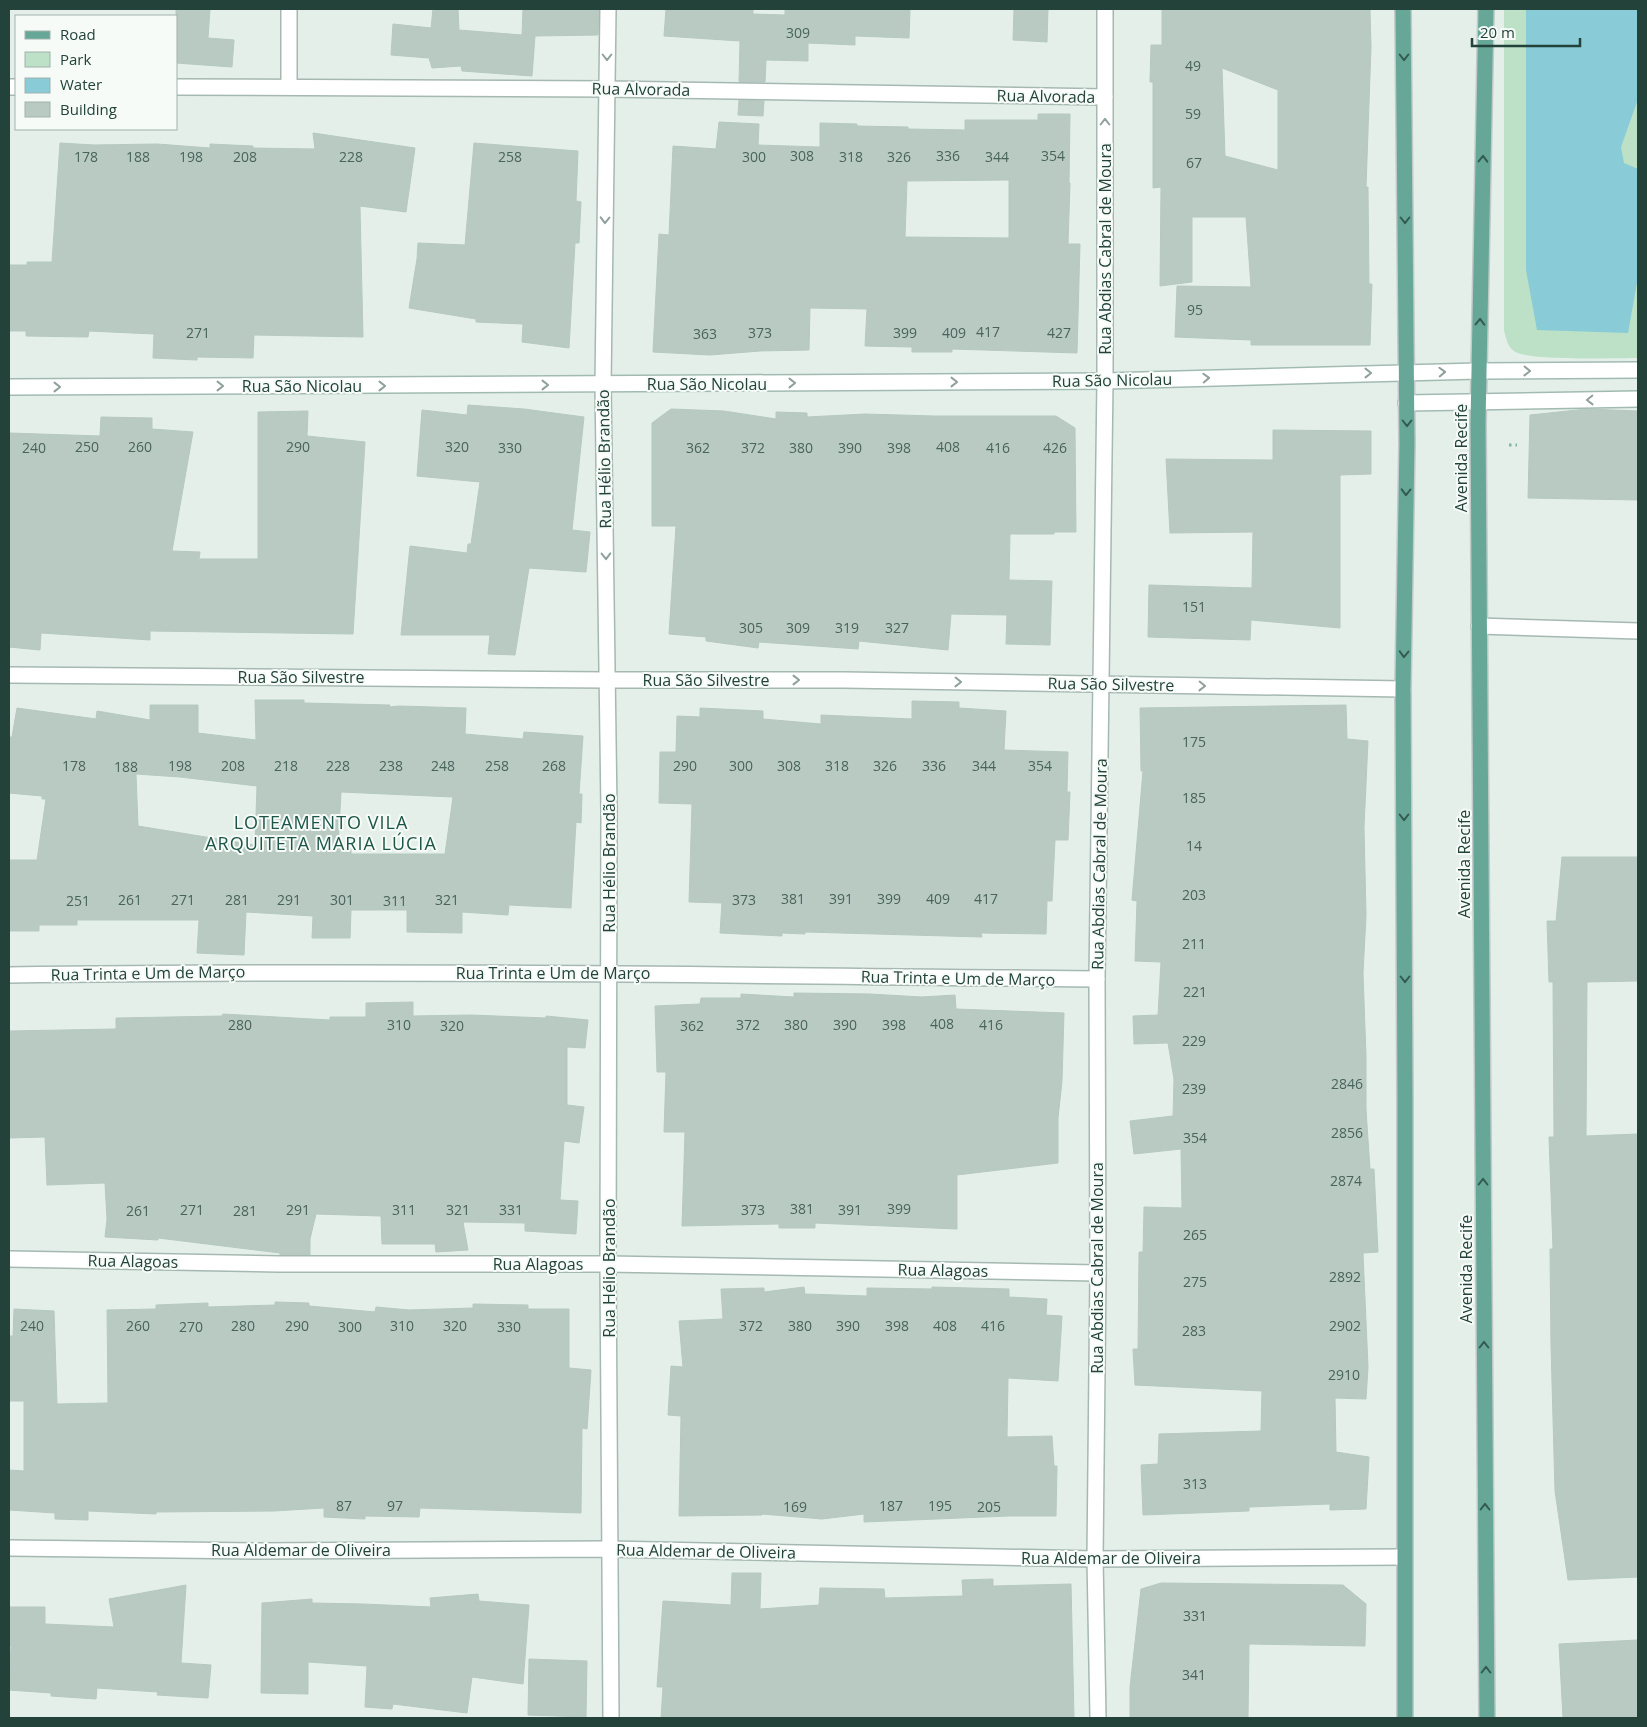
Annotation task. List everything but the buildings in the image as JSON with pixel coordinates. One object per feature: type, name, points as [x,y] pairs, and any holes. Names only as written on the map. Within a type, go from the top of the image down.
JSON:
[{"type":"main road","points":[[1403,9],[1406,403],[1403,690],[1405,1718]]},
{"type":"main road","name":"Avenida Recife","points":[[1486,9],[1478,371],[1486,1718]]},
{"type":"street","points":[[289,9],[289,87]]},
{"type":"street","name":"Rua Hélio Brandão","points":[[608,9],[603,385],[609,810],[608,1264],[611,1718]]},
{"type":"street","name":"Rua Abdias Cabral de Moura","points":[[1098,1718],[1095,1559],[1098,1273],[1097,980],[1105,381],[1105,9]]},
{"type":"street","name":"Rua Alvorada","points":[[178,87],[607,89],[1105,97]]},
{"type":"street","name":"Rua São Nicolau","points":[[9,387],[1105,381],[1478,371],[1638,370]]},
{"type":"street","points":[[1406,403],[1638,399]]},
{"type":"street","points":[[1480,626],[1638,631]]},
{"type":"street","name":"Rua São Silvestre","points":[[9,675],[844,680],[1403,690]]},
{"type":"street","name":"Rua Trinta e Um de Março","points":[[9,975],[247,972],[609,973],[1097,980]]},
{"type":"street","name":"Rua Alagoas","points":[[9,1259],[279,1264],[608,1264],[1098,1273]]},
{"type":"street","name":"Rua Aldemar de Oliveira","points":[[9,1548],[258,1551],[609,1549],[1095,1559],[1404,1557]]},
{"type":"path","points":[[1509,445],[1518,445]]},
{"type":"green space","points":[[1504,9],[1638,9],[1638,358],[1553,358],[1535,356],[1514,351],[1507,342],[1504,330]]},
{"type":"water","points":[[1526,9],[1638,9],[1638,99],[1621,147],[1624,163],[1638,169],[1638,277],[1628,333],[1537,330],[1526,270]]},
{"type":"district","name":"LOTEAMENTO VILA ARQUITETA MARIA LÚCIA","points":[[321,833]]}]
